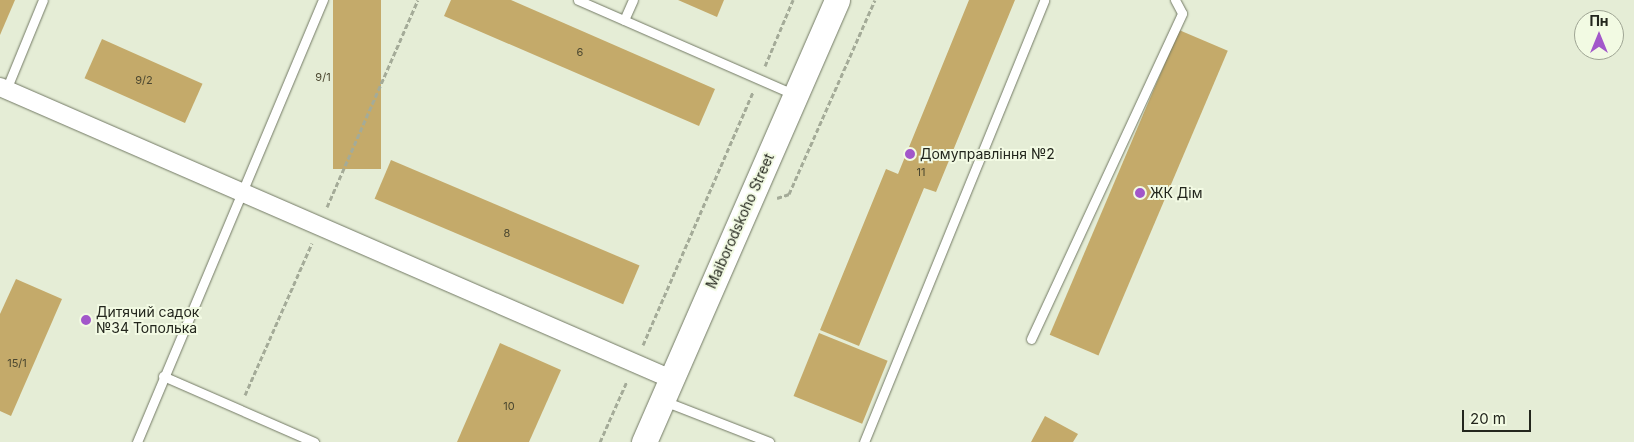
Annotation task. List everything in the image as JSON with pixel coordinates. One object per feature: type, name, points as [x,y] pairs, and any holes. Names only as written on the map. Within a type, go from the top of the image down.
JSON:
[{"type":"street","name":"Maiborodskoho Street","points":[[644,442],[837,0]]},
{"type":"street","points":[[3,89],[635,363],[667,390]]},
{"type":"lane","points":[[3,89],[43,0]]},
{"type":"lane","points":[[137,442],[240,192],[322,0]]},
{"type":"lane","points":[[578,0],[796,95]]},
{"type":"lane","points":[[624,20],[632,0]]},
{"type":"lane","points":[[864,442],[1044,0]]},
{"type":"lane","points":[[1031,339],[1182,13],[1175,0]]},
{"type":"lane","points":[[163,376],[314,442]]},
{"type":"lane","points":[[667,390],[769,442]]},
{"type":"path","points":[[239,410],[418,0]]},
{"type":"path","points":[[600,442],[794,0]]},
{"type":"path","points":[[769,200],[789,194],[875,0]]},
{"type":"building","points":[[0,0],[15,0],[0,35]]},
{"type":"building","points":[[333,0],[381,0],[381,169],[333,169]]},
{"type":"building","points":[[451,0],[511,0],[715,89],[699,126],[444,16]]},
{"type":"building","points":[[678,0],[724,0],[717,17]]},
{"type":"building","points":[[969,0],[1015,0],[936,192],[924,188],[859,346],[820,330],[886,169],[898,174]]},
{"type":"building","name":"ЖК Дім","points":[[1179,30],[1228,51],[1098,355],[1050,335]]},
{"type":"building","points":[[102,39],[202,84],[185,123],[85,78]]},
{"type":"building","points":[[391,160],[640,265],[623,304],[375,199]]},
{"type":"building","points":[[16,279],[62,299],[11,416],[0,411],[0,314]]},
{"type":"building","points":[[819,333],[888,361],[862,424],[794,396]]},
{"type":"building","points":[[500,343],[561,370],[529,442],[457,442]]},
{"type":"building","points":[[1045,416],[1078,434],[1073,442],[1031,442]]},
{"type":"place","name":"Домуправління №2","points":[[910,154]]},
{"type":"place","name":"ЖК Дім","points":[[1140,193]]},
{"type":"place","name":"Дитячий садок №34 Тополька","points":[[86,320]]}]
